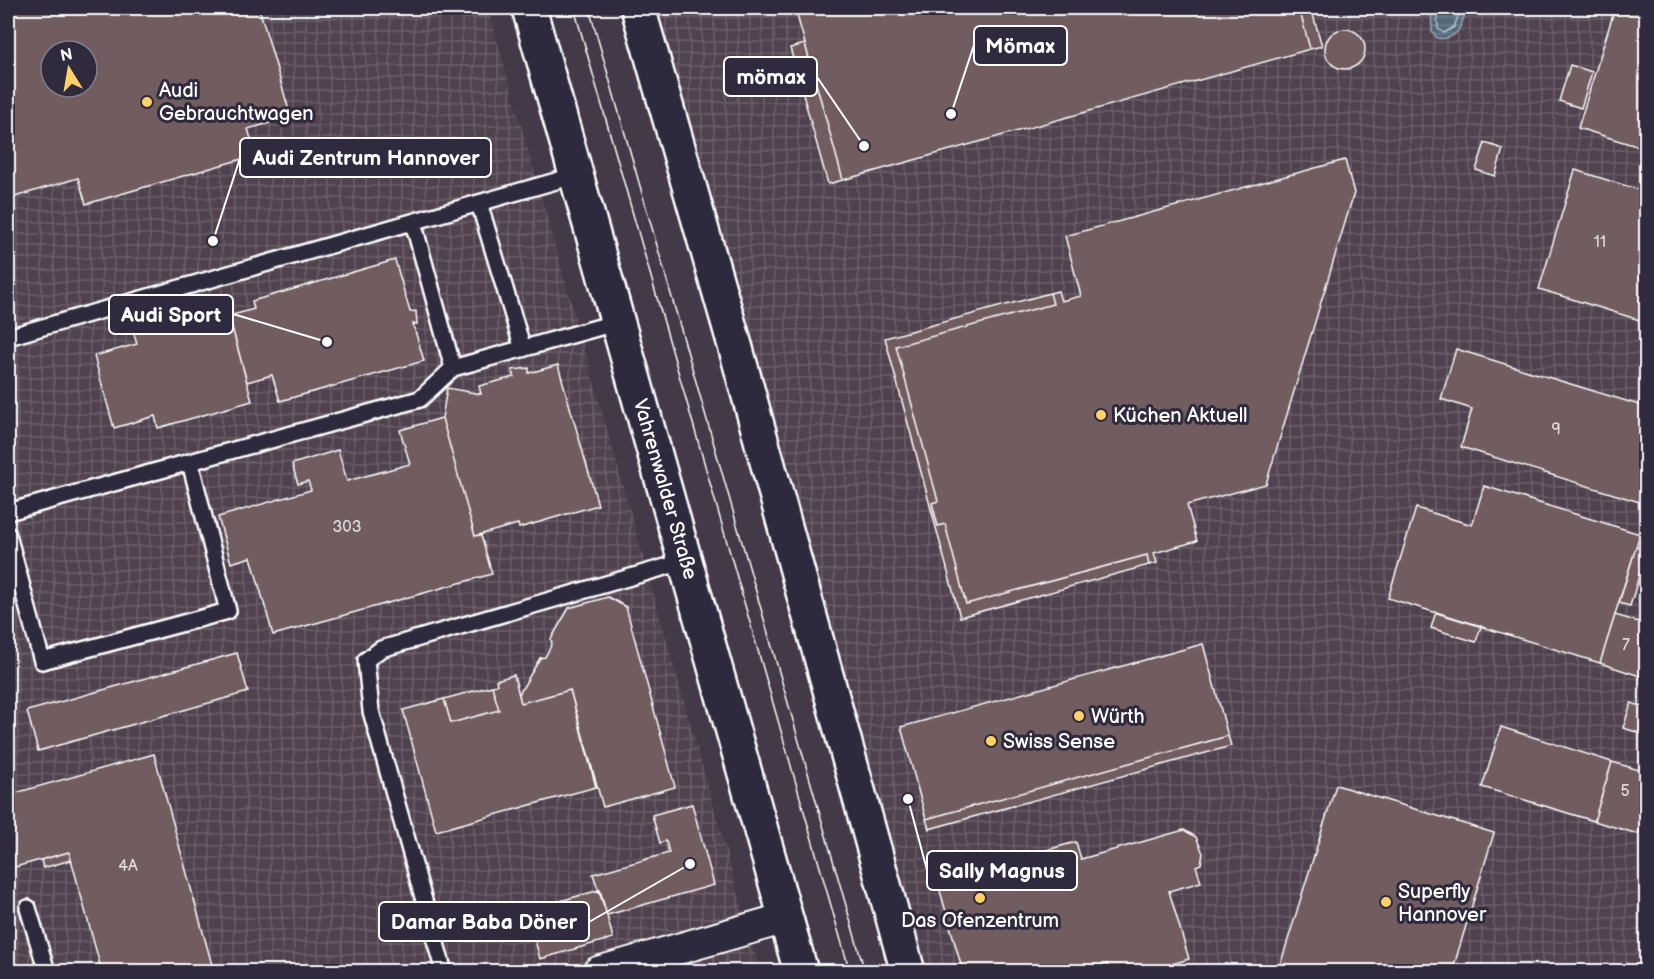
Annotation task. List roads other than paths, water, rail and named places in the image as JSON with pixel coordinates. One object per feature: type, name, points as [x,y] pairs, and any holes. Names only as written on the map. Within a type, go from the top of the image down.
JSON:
[{"type":"main road","name":"Vahrenwalder Straße","points":[[530,8],[801,972]]},
{"type":"main road","points":[[638,8],[736,349],[908,972]]},
{"type":"street","points":[[616,969],[786,918]]},
{"type":"lane","points":[[8,337],[577,175]]},
{"type":"lane","points":[[479,203],[523,349]]},
{"type":"lane","points":[[413,222],[453,368]]},
{"type":"lane","points":[[8,512],[420,399],[453,368],[618,322]]},
{"type":"lane","points":[[8,535],[42,661],[228,611],[190,462]]},
{"type":"lane","points":[[444,972],[371,711],[366,660],[381,649],[686,561]]},
{"type":"lane","points":[[28,908],[46,972]]},
{"type":"water","points":[[1431,8],[1467,8],[1458,31],[1444,39],[1437,38],[1432,31]]},
{"type":"tram line","points":[[574,8],[850,972]]},
{"type":"tram line","points":[[589,8],[865,972]]},
{"type":"place","name":"Audi Gebrauchtwagen","points":[[147,102]]},
{"type":"place","name":"Mömax","points":[[951,114]]},
{"type":"place","name":"mömax","points":[[864,146]]},
{"type":"place","name":"Audi Zentrum Hannover","points":[[213,241]]},
{"type":"place","name":"Audi Sport","points":[[327,342]]},
{"type":"place","name":"Küchen Aktuell","points":[[1101,415]]},
{"type":"place","name":"Würth","points":[[1079,716]]},
{"type":"place","name":"Swiss Sense","points":[[991,741]]},
{"type":"place","name":"Sally Magnus","points":[[908,799]]},
{"type":"place","name":"Damar Baba Döner","points":[[690,864]]},
{"type":"place","name":"Das Ofenzentrum","points":[[980,898]]},
{"type":"place","name":"Superfly Hannover","points":[[1386,902]]}]
